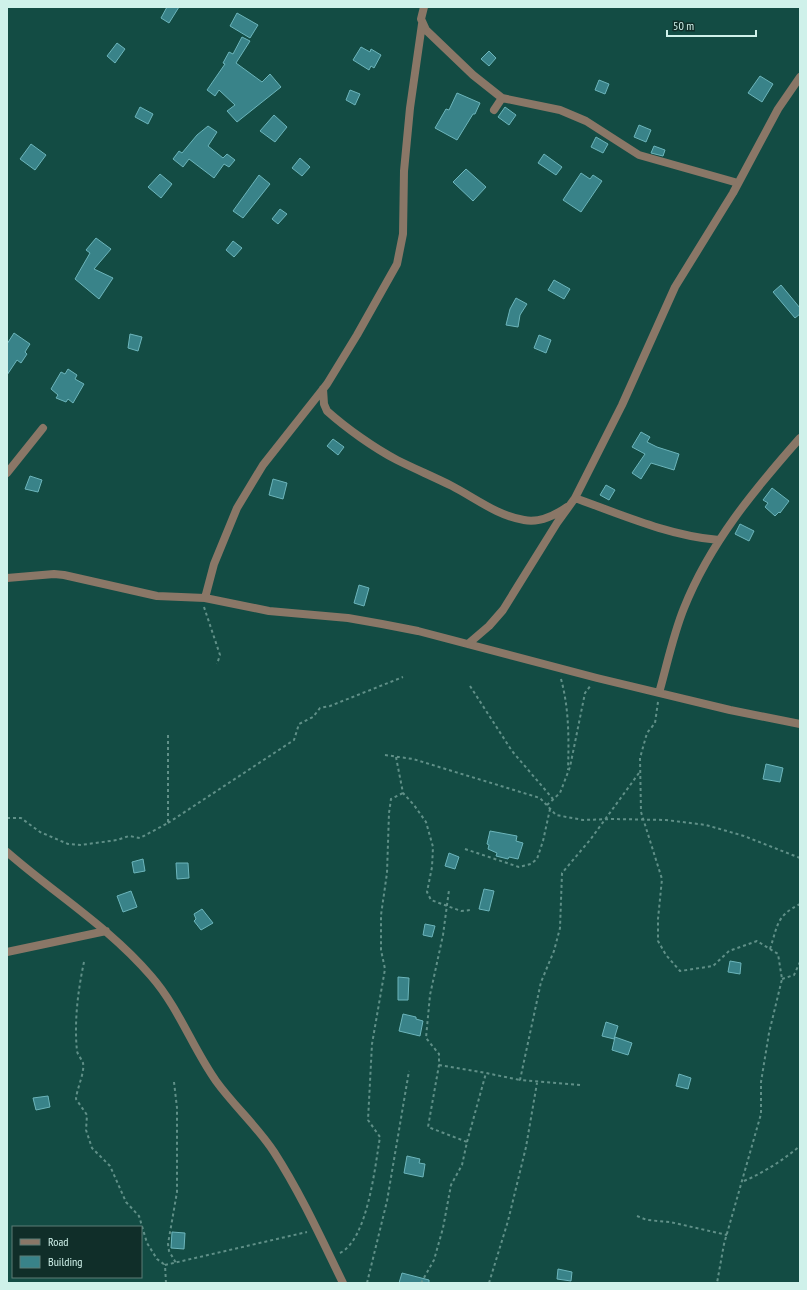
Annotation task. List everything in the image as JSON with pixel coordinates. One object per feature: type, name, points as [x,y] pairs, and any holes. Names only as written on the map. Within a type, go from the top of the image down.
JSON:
[{"type":"street","points":[[205,598],[214,564],[237,508],[267,459],[323,389],[358,335],[392,274],[400,255],[403,234],[404,171],[410,108],[422,24],[421,19],[424,7]]},
{"type":"street","points":[[422,24],[426,30],[473,75],[502,98],[560,110],[597,127],[639,155],[738,184]]},
{"type":"street","points":[[468,644],[489,626],[503,610],[575,498],[622,405],[675,287],[738,184],[768,125],[800,77]]},
{"type":"street","points":[[494,110],[502,98]]},
{"type":"street","points":[[323,389],[324,404],[327,411],[364,439],[395,459],[453,486],[501,512],[524,521],[538,520],[559,512],[570,505]]},
{"type":"street","points":[[7,473],[43,428]]},
{"type":"street","points":[[659,693],[683,610],[701,572],[719,540],[744,504],[800,438]]},
{"type":"street","points":[[575,498],[665,529],[700,538],[719,540]]},
{"type":"street","points":[[7,578],[54,574],[157,596],[205,598],[269,612],[348,618],[382,624],[468,644],[659,693],[800,724]]},
{"type":"street","points":[[7,852],[106,931],[151,976],[166,994],[179,1014],[217,1082],[255,1126],[274,1152],[318,1229],[343,1283]]},
{"type":"street","points":[[7,952],[106,931]]},
{"type":"path","points":[[205,598],[204,608],[220,655],[217,664]]},
{"type":"path","points":[[558,668],[566,701],[569,738],[568,772]]},
{"type":"path","points":[[7,818],[21,818],[40,832],[68,844],[81,846],[117,840],[129,836],[140,838],[168,823],[294,740],[299,724],[313,718],[320,708],[330,706],[403,677]]},
{"type":"path","points":[[547,804],[560,793],[568,772],[584,693],[597,678]]},
{"type":"path","points":[[470,686],[512,751],[553,799]]},
{"type":"path","points":[[659,693],[655,723],[647,733],[640,758],[641,812],[662,880],[658,920],[658,941],[666,955],[680,971],[713,966],[729,951],[757,941],[778,954],[782,979],[769,1033],[762,1082],[761,1114],[744,1182],[727,1235],[717,1283]]},
{"type":"path","points":[[168,735],[168,823]]},
{"type":"path","points":[[385,756],[413,759],[447,771],[540,798],[556,815],[583,820],[666,820],[706,825],[744,836],[800,858]]},
{"type":"path","points":[[396,757],[402,794],[414,805],[426,822],[433,847],[432,867],[427,892],[431,900],[446,907],[461,911],[471,910]]},
{"type":"path","points":[[520,1080],[541,982],[554,951],[560,928],[562,873],[640,772]]},
{"type":"path","points":[[331,1258],[346,1250],[352,1242],[362,1221],[369,1201],[380,1137],[368,1120],[372,1044],[385,969],[381,950],[381,915],[387,874],[389,813],[391,799],[402,794]]},
{"type":"path","points":[[465,849],[519,867],[531,864],[537,859],[543,841],[550,808]]},
{"type":"path","points":[[449,890],[443,935],[430,994],[426,1038],[438,1054],[439,1065],[428,1127],[467,1142]]},
{"type":"path","points":[[770,949],[779,919],[788,910],[800,904]]},
{"type":"path","points":[[84,962],[79,987],[79,1001],[76,1011],[77,1053],[83,1062],[82,1076],[78,1086],[76,1099],[87,1115],[86,1130],[92,1148],[110,1166],[126,1202],[139,1216],[142,1226]]},
{"type":"path","points":[[782,979],[794,975],[800,962]]},
{"type":"path","points":[[439,1065],[537,1083],[580,1084]]},
{"type":"path","points":[[367,1283],[387,1201],[409,1071]]},
{"type":"path","points":[[421,1283],[434,1260],[443,1228],[451,1185],[462,1165],[486,1073]]},
{"type":"path","points":[[174,1082],[177,1108],[177,1192],[168,1244],[169,1251],[176,1263]]},
{"type":"path","points":[[489,1283],[508,1221],[526,1147],[537,1083]]},
{"type":"path","points":[[744,1182],[786,1158],[800,1146]]},
{"type":"path","points":[[637,1216],[647,1220],[670,1222],[727,1235]]},
{"type":"path","points":[[142,1228],[146,1243],[157,1259],[164,1265],[166,1283]]},
{"type":"path","points":[[164,1265],[318,1229]]},
{"type":"building","points":[[167,7],[179,7],[169,23],[161,18]]},
{"type":"building","points":[[237,13],[258,25],[250,38],[230,26]]},
{"type":"building","points":[[242,37],[250,41],[236,63],[262,82],[270,74],[281,87],[237,122],[227,111],[235,105],[219,90],[215,96],[207,90],[225,64],[223,63],[229,52],[233,54]]},
{"type":"building","points":[[117,43],[125,49],[115,63],[107,56]]},
{"type":"building","points":[[361,47],[370,52],[371,49],[381,55],[374,68],[371,66],[369,70],[353,60]]},
{"type":"building","points":[[489,51],[496,58],[489,66],[481,59]]},
{"type":"building","points":[[760,76],[773,84],[762,102],[748,93]]},
{"type":"building","points":[[599,80],[609,84],[605,94],[595,90]]},
{"type":"building","points":[[350,90],[360,94],[355,105],[346,100]]},
{"type":"building","points":[[457,93],[480,103],[475,114],[473,114],[457,140],[435,128],[446,109],[449,110]]},
{"type":"building","points":[[140,107],[153,114],[148,124],[135,117]]},
{"type":"building","points":[[505,107],[516,115],[509,125],[498,117]]},
{"type":"building","points":[[274,115],[287,127],[275,142],[260,131]]},
{"type":"building","points":[[639,125],[651,130],[646,142],[634,137]]},
{"type":"building","points":[[208,126],[217,132],[208,146],[223,158],[227,154],[235,160],[229,167],[224,164],[214,178],[189,159],[183,167],[173,159],[179,151],[182,153],[197,135]]},
{"type":"building","points":[[596,137],[608,144],[603,153],[591,147]]},
{"type":"building","points":[[31,144],[46,155],[35,170],[20,159]]},
{"type":"building","points":[[654,146],[665,150],[663,156],[651,153]]},
{"type":"building","points":[[544,154],[562,167],[556,175],[538,163]]},
{"type":"building","points":[[300,158],[310,167],[302,176],[292,168]]},
{"type":"building","points":[[466,169],[486,187],[473,201],[453,182]]},
{"type":"building","points":[[581,173],[590,179],[593,175],[602,181],[581,212],[563,200]]},
{"type":"building","points":[[160,174],[172,184],[161,198],[148,187]]},
{"type":"building","points":[[259,175],[270,184],[243,218],[233,211]]},
{"type":"building","points":[[280,209],[287,214],[278,224],[272,219]]},
{"type":"building","points":[[96,238],[111,249],[94,269],[113,278],[99,299],[75,279],[90,253],[86,250]]},
{"type":"building","points":[[233,241],[242,248],[234,257],[226,250]]},
{"type":"building","points":[[554,280],[570,289],[564,299],[548,290]]},
{"type":"building","points":[[781,285],[800,308],[800,314],[795,318],[773,292]]},
{"type":"building","points":[[516,298],[527,304],[520,315],[518,327],[506,325],[510,309]]},
{"type":"building","points":[[14,333],[30,344],[25,352],[27,354],[21,363],[17,360],[7,375],[7,344]]},
{"type":"building","points":[[130,334],[142,337],[138,351],[128,348]]},
{"type":"building","points":[[539,335],[551,340],[546,353],[534,348]]},
{"type":"building","points":[[68,369],[77,375],[75,379],[84,384],[73,403],[68,399],[66,402],[56,398],[58,395],[51,389],[61,372],[65,374]]},
{"type":"building","points":[[641,432],[650,437],[647,442],[679,454],[674,470],[651,463],[641,479],[632,473],[645,454],[632,447]]},
{"type":"building","points":[[333,439],[344,447],[338,455],[327,446]]},
{"type":"building","points":[[30,476],[42,480],[38,492],[25,489]]},
{"type":"building","points":[[273,479],[287,483],[283,499],[269,495]]},
{"type":"building","points":[[606,485],[615,490],[609,500],[600,495]]},
{"type":"building","points":[[772,488],[789,501],[780,513],[779,512],[775,516],[765,507],[768,503],[763,500]]},
{"type":"building","points":[[740,524],[754,531],[749,541],[735,534]]},
{"type":"building","points":[[359,585],[369,588],[364,606],[354,603]]},
{"type":"building","points":[[766,764],[783,768],[780,782],[763,779]]},
{"type":"building","points":[[490,831],[517,836],[516,841],[523,843],[518,859],[509,857],[508,859],[496,856],[497,853],[488,849],[489,845],[487,844]]},
{"type":"building","points":[[449,853],[459,857],[455,869],[445,866]]},
{"type":"building","points":[[143,859],[145,871],[134,873],[132,862]]},
{"type":"building","points":[[176,863],[188,863],[189,878],[177,879]]},
{"type":"building","points":[[484,889],[494,891],[489,911],[479,909]]},
{"type":"building","points":[[131,891],[137,907],[123,912],[117,896]]},
{"type":"building","points":[[202,909],[213,923],[201,930],[194,921],[196,919],[194,914]]},
{"type":"building","points":[[425,924],[435,926],[432,937],[423,935]]},
{"type":"building","points":[[730,961],[741,963],[740,974],[728,972]]},
{"type":"building","points":[[398,977],[409,978],[408,1000],[398,1000]]},
{"type":"building","points":[[403,1014],[416,1017],[416,1019],[423,1021],[420,1036],[399,1031]]},
{"type":"building","points":[[606,1022],[618,1026],[614,1039],[602,1036]]},
{"type":"building","points":[[615,1037],[632,1043],[628,1055],[612,1050]]},
{"type":"building","points":[[679,1074],[691,1078],[688,1089],[676,1086]]},
{"type":"building","points":[[48,1096],[50,1107],[36,1110],[33,1098]]},
{"type":"building","points":[[407,1156],[420,1159],[419,1163],[425,1164],[423,1177],[404,1173]]},
{"type":"building","points":[[172,1232],[185,1233],[184,1249],[171,1248]]},
{"type":"building","points":[[558,1269],[572,1272],[571,1281],[557,1279]]},
{"type":"building","points":[[402,1273],[429,1280],[429,1283],[399,1283]]}]
